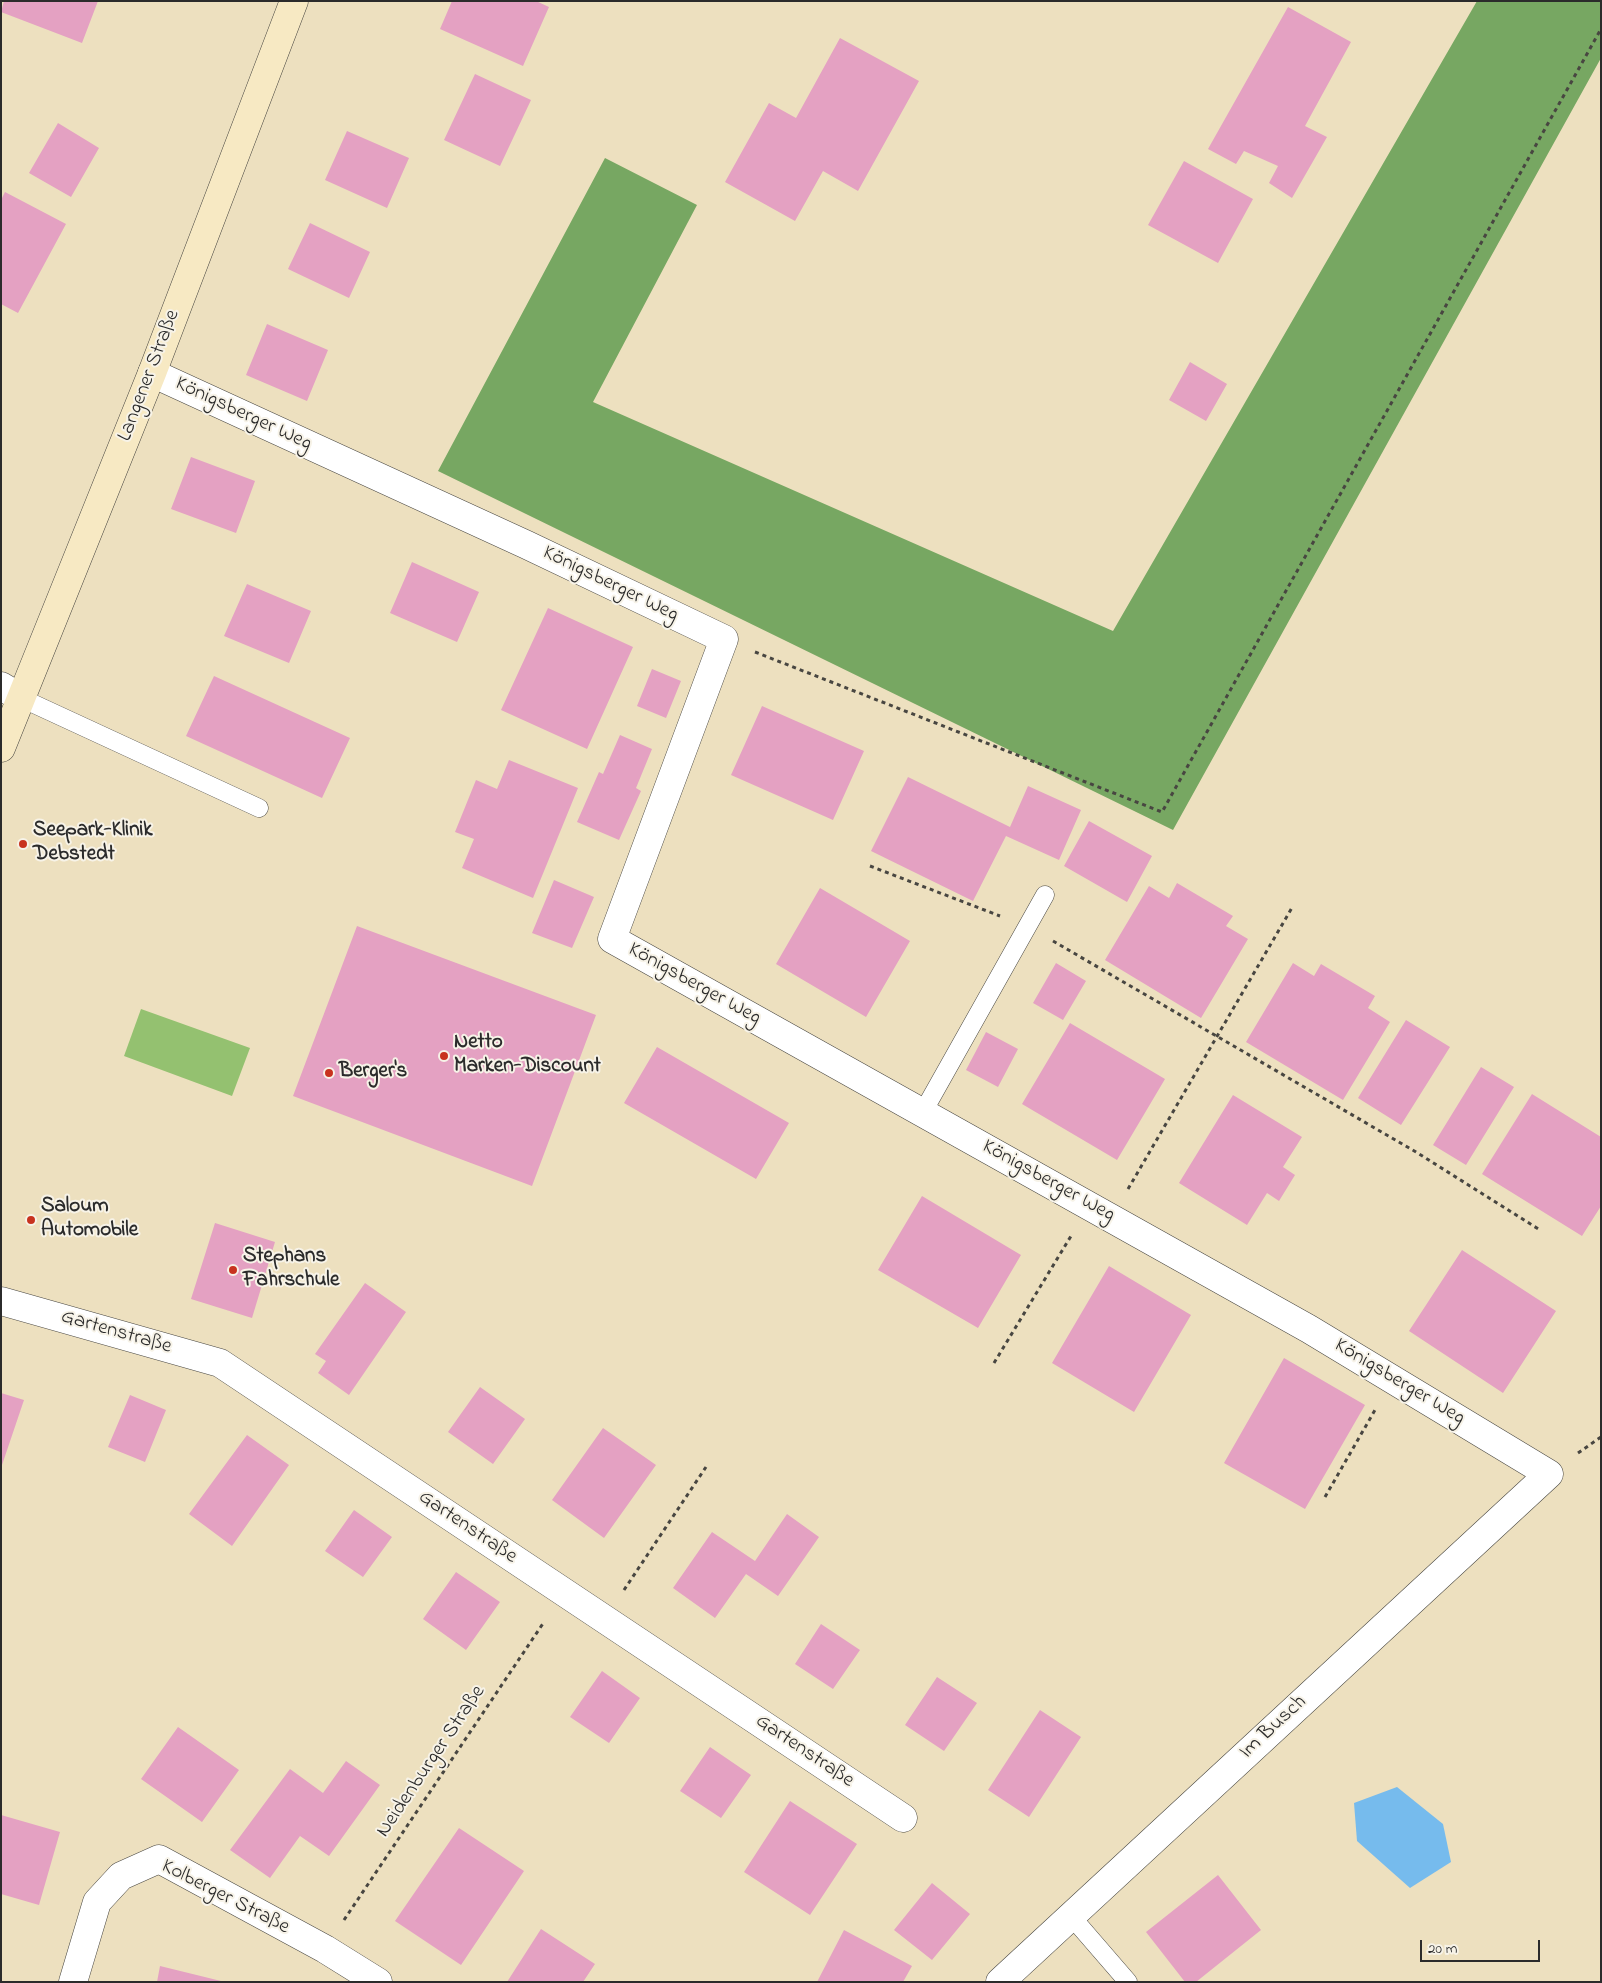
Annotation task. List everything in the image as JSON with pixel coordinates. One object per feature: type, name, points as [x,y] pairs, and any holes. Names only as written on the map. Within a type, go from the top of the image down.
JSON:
[{"type":"main road","name":"Langener Straße","points":[[1,748],[11,692],[152,373],[294,1]]},
{"type":"street","name":"Königsberger Weg","points":[[152,373],[527,545],[724,639],[612,939],[1309,1329],[1549,1474]]},
{"type":"street","name":"Gartenstraße","points":[[1,1301],[220,1362],[903,1818]]},
{"type":"street","name":"Im Busch","points":[[1000,1982],[1549,1474]]},
{"type":"street","name":"Kolberger Straße","points":[[73,1982],[97,1902],[121,1876],[159,1859],[325,1949],[378,1982]]},
{"type":"lane","points":[[11,692],[259,808]]},
{"type":"lane","points":[[923,1112],[1045,894]]},
{"type":"lane","points":[[1071,1916],[1128,1982]]},
{"type":"path","points":[[724,639],[1162,812],[1601,28]]},
{"type":"path","points":[[870,866],[1027,926],[1218,1035],[1416,1152],[1540,1230]]},
{"type":"path","points":[[994,1362],[1100,1212],[1218,1035],[1293,906]]},
{"type":"path","points":[[1325,1497],[1393,1379]]},
{"type":"path","points":[[604,1619],[706,1467]]},
{"type":"path","name":"Neidenburger Straße","points":[[325,1949],[542,1624],[566,1594]]},
{"type":"green space","points":[[1477,1],[1601,1],[1601,58],[1173,830],[438,471],[605,158],[697,205],[593,402],[1113,631]]},
{"type":"green space","points":[[141,1009],[250,1048],[232,1096],[124,1056]]},
{"type":"water","points":[[1397,1787],[1443,1824],[1451,1862],[1410,1888],[1357,1841],[1354,1803]]},
{"type":"building","points":[[4,1],[98,1],[82,43],[1,12]]},
{"type":"building","points":[[452,1],[536,1],[549,7],[523,66],[440,29]]},
{"type":"building","points":[[1288,7],[1351,42],[1305,126],[1327,137],[1292,198],[1269,183],[1278,166],[1244,151],[1236,164],[1208,149]]},
{"type":"building","points":[[840,38],[919,81],[858,191],[823,171],[795,221],[725,182],[769,103],[796,118]]},
{"type":"building","points":[[475,74],[531,100],[500,166],[444,140]]},
{"type":"building","points":[[58,123],[99,148],[71,197],[29,173]]},
{"type":"building","points":[[347,131],[409,158],[387,208],[325,180]]},
{"type":"building","points":[[1184,161],[1253,199],[1218,263],[1148,225]]},
{"type":"building","points":[[5,192],[66,224],[18,313],[1,304],[1,200]]},
{"type":"building","points":[[310,223],[370,252],[349,298],[288,269]]},
{"type":"building","points":[[267,324],[328,350],[307,401],[246,375]]},
{"type":"building","points":[[1190,362],[1227,384],[1206,421],[1169,400]]},
{"type":"building","points":[[191,457],[255,481],[236,533],[171,509]]},
{"type":"building","points":[[412,562],[479,592],[457,642],[390,613]]},
{"type":"building","points":[[247,584],[311,611],[289,663],[224,636]]},
{"type":"building","points":[[548,608],[633,647],[587,749],[501,710]]},
{"type":"building","points":[[652,669],[681,681],[666,718],[637,706]]},
{"type":"building","points":[[214,676],[350,738],[322,798],[186,736]]},
{"type":"building","points":[[762,706],[864,751],[833,820],[731,775]]},
{"type":"building","points":[[620,735],[652,749],[636,788],[641,791],[619,840],[577,822],[599,772],[603,774]]},
{"type":"building","points":[[509,760],[578,788],[533,898],[462,868],[474,839],[455,832],[476,780],[497,789]]},
{"type":"building","points":[[908,777],[1010,827],[1028,786],[1081,810],[1059,860],[1006,836],[973,901],[871,851]]},
{"type":"building","points":[[1089,821],[1152,856],[1127,902],[1064,866]]},
{"type":"building","points":[[554,880],[594,897],[572,948],[532,933]]},
{"type":"building","points":[[1177,883],[1233,916],[1226,926],[1248,939],[1201,1018],[1105,960],[1149,886],[1169,898]]},
{"type":"building","points":[[820,888],[910,941],[866,1017],[776,964]]},
{"type":"building","name":"Netto Marken-Discount","points":[[357,926],[596,1015],[532,1186],[293,1096]]},
{"type":"building","points":[[1056,963],[1086,981],[1063,1020],[1033,1003]]},
{"type":"building","points":[[1293,963],[1314,976],[1321,964],[1375,996],[1368,1008],[1390,1022],[1343,1100],[1246,1042]]},
{"type":"building","points":[[1406,1020],[1450,1047],[1401,1125],[1358,1098]]},
{"type":"building","points":[[1070,1023],[1165,1079],[1117,1160],[1022,1104]]},
{"type":"building","points":[[986,1032],[1018,1049],[998,1087],[966,1070]]},
{"type":"building","points":[[657,1047],[789,1123],[756,1179],[624,1103]]},
{"type":"building","points":[[1481,1067],[1514,1087],[1466,1165],[1433,1145]]},
{"type":"building","points":[[1532,1094],[1601,1137],[1601,1206],[1582,1236],[1482,1174]]},
{"type":"building","points":[[1233,1095],[1302,1137],[1283,1167],[1295,1175],[1279,1201],[1267,1193],[1247,1225],[1179,1183]]},
{"type":"building","points":[[922,1196],[1021,1255],[978,1328],[878,1270]]},
{"type":"building","name":"Stephans Fahrschule","points":[[215,1223],[275,1242],[252,1318],[191,1299]]},
{"type":"building","points":[[1462,1250],[1556,1311],[1503,1393],[1409,1331]]},
{"type":"building","points":[[1109,1266],[1191,1315],[1134,1412],[1052,1363]]},
{"type":"building","points":[[365,1283],[406,1312],[349,1395],[318,1373],[326,1361],[315,1354]]},
{"type":"building","points":[[1284,1358],[1365,1405],[1305,1509],[1224,1463]]},
{"type":"building","points":[[480,1387],[525,1419],[493,1464],[448,1432]]},
{"type":"building","points":[[1,1393],[24,1400],[2,1465],[1,1465]]},
{"type":"building","points":[[130,1395],[166,1410],[145,1462],[108,1447]]},
{"type":"building","points":[[603,1428],[656,1465],[604,1538],[552,1500]]},
{"type":"building","points":[[247,1435],[289,1465],[232,1546],[189,1514]]},
{"type":"building","points":[[354,1510],[392,1537],[363,1577],[325,1551]]},
{"type":"building","points":[[787,1514],[819,1537],[778,1596],[746,1574],[715,1618],[673,1588],[712,1532],[755,1561]]},
{"type":"building","points":[[456,1572],[500,1602],[466,1650],[423,1619]]},
{"type":"building","points":[[821,1624],[860,1650],[833,1689],[795,1664]]},
{"type":"building","points":[[602,1671],[640,1698],[609,1743],[570,1717]]},
{"type":"building","points":[[937,1677],[977,1703],[944,1751],[905,1725]]},
{"type":"building","points":[[1040,1710],[1081,1737],[1029,1817],[988,1790]]},
{"type":"building","points":[[178,1727],[239,1770],[202,1822],[141,1779]]},
{"type":"building","points":[[710,1747],[751,1775],[721,1818],[680,1791]]},
{"type":"building","points":[[346,1761],[380,1785],[329,1856],[300,1836],[270,1878],[230,1850],[290,1769],[323,1793]]},
{"type":"building","points":[[790,1801],[857,1844],[810,1915],[744,1872]]},
{"type":"building","points":[[1,1815],[60,1832],[39,1905],[1,1894]]},
{"type":"building","points":[[459,1828],[524,1871],[461,1965],[395,1921]]},
{"type":"building","points":[[1218,1875],[1261,1930],[1196,1982],[1185,1982],[1146,1932]]},
{"type":"building","points":[[932,1883],[970,1914],[932,1960],[894,1930]]},
{"type":"building","points":[[541,1929],[595,1964],[583,1982],[507,1982]]},
{"type":"building","points":[[844,1930],[912,1966],[903,1982],[817,1982]]},
{"type":"building","points":[[160,1966],[221,1981],[221,1982],[157,1982]]},
{"type":"place","name":"Seepark-Klinik Debstedt","points":[[23,844]]},
{"type":"place","name":"Netto Marken-Discount","points":[[444,1056]]},
{"type":"place","name":"Berger's","points":[[329,1073]]},
{"type":"place","name":"Saloum Automobile","points":[[31,1220]]},
{"type":"place","name":"Stephans Fahrschule","points":[[233,1270]]}]
